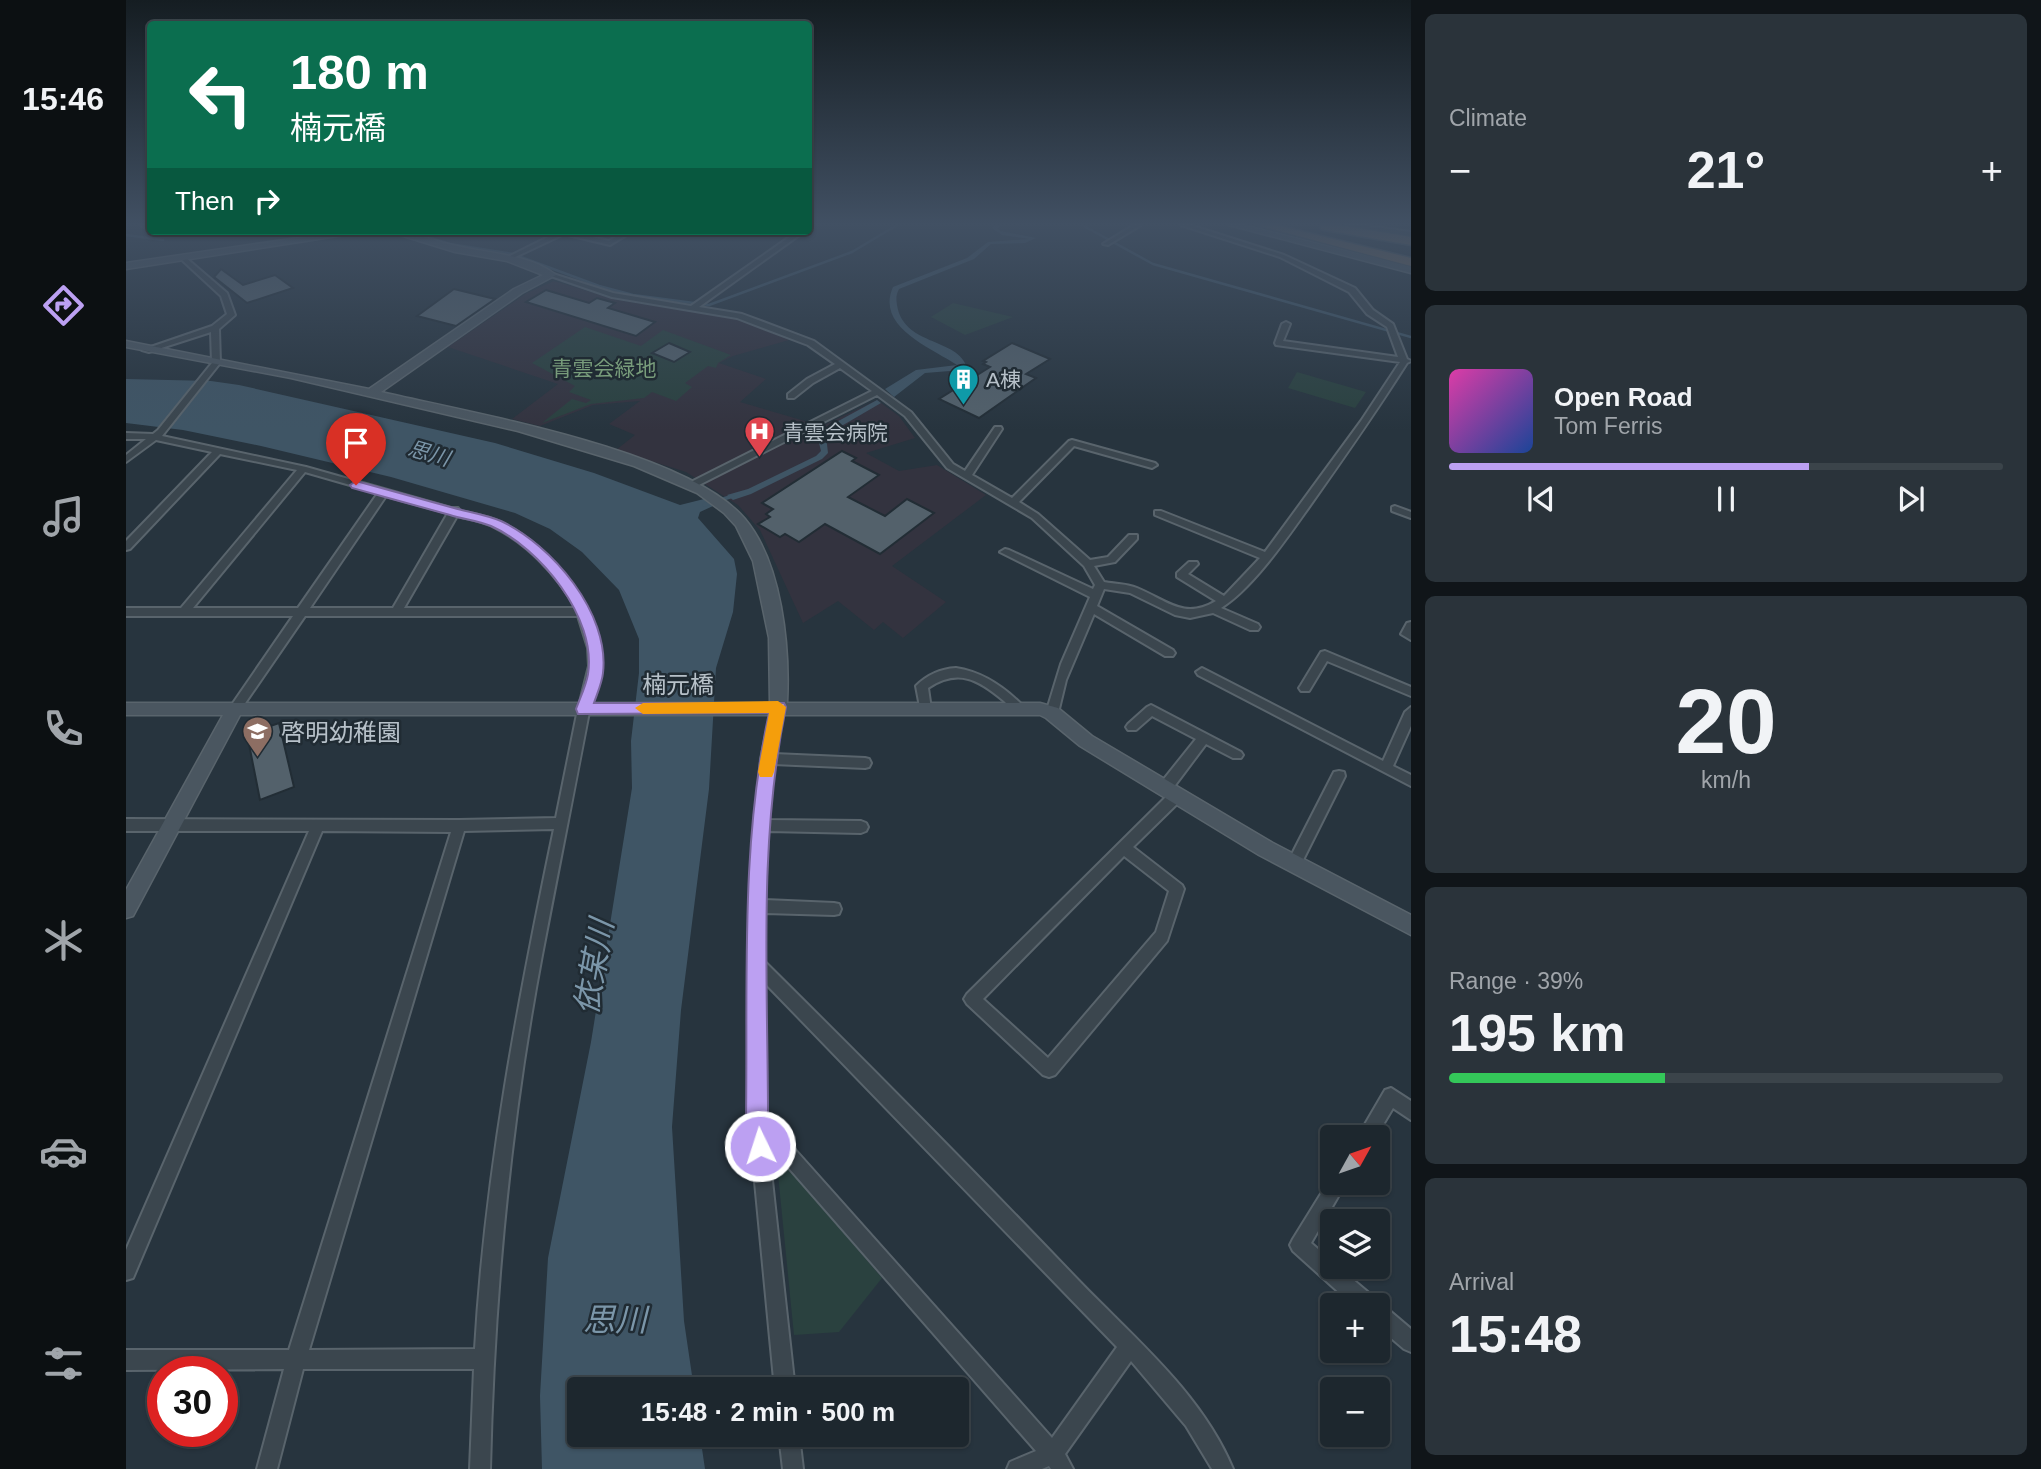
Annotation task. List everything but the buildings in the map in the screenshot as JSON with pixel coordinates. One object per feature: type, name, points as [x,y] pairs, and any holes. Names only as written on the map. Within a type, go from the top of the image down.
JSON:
[{"type":"street","points":[[146,350],[215,328],[231,315],[222,294]]},
{"type":"street","points":[[371,393],[513,294]]},
{"type":"street","points":[[608,294],[697,305],[780,329],[811,343],[908,414],[950,466],[1035,516],[1088,564],[1098,590],[1070,653],[1054,697],[1052,713],[1086,741],[1171,792],[1294,864],[1411,926]]},
{"type":"street","points":[[697,305],[713,294]]},
{"type":"street","points":[[1355,294],[1370,312],[1391,330],[1408,361]]},
{"type":"street","points":[[1286,324],[1279,343],[1408,361]]},
{"type":"street","points":[[126,459],[159,435],[213,365],[215,328]]},
{"type":"street","points":[[126,344],[213,365],[271,371],[564,439],[669,474],[692,485],[726,508],[753,540],[762,563],[774,623],[780,693],[767,759],[762,825],[758,906],[757,1119],[784,1377]]},
{"type":"street","points":[[1004,552],[1098,590],[1132,590],[1175,611],[1190,614],[1212,608],[1225,601],[1267,557],[1408,361]]},
{"type":"street","points":[[791,396],[810,381],[840,365]]},
{"type":"street","points":[[692,485],[877,392]]},
{"type":"street","points":[[966,477],[998,429]]},
{"type":"street","points":[[126,436],[159,435],[455,510],[496,524],[524,541],[563,579],[584,612],[594,649],[596,673],[591,709],[534,955],[508,1123],[482,1360],[480,1469]]},
{"type":"street","points":[[1014,502],[1072,443],[1152,465]]},
{"type":"street","points":[[126,547],[218,451]]},
{"type":"street","points":[[184,612],[303,470]]},
{"type":"street","points":[[126,909],[235,709],[383,493]]},
{"type":"street","points":[[1395,509],[1411,515]]},
{"type":"street","points":[[396,613],[455,510]]},
{"type":"street","points":[[1158,513],[1267,557]]},
{"type":"street","points":[[1088,564],[1111,561],[1133,537]]},
{"type":"street","points":[[1193,564],[1181,575],[1225,601]]},
{"type":"street","points":[[1092,608],[1168,653]]},
{"type":"street","points":[[1212,608],[1254,627]]},
{"type":"street","points":[[126,612],[584,612]]},
{"type":"street","points":[[1411,626],[1407,634],[1411,636]]},
{"type":"street","points":[[1306,688],[1325,655],[1411,692]]},
{"type":"street","points":[[925,709],[922,686],[945,673],[960,672],[1005,694],[1018,708]]},
{"type":"street","points":[[1202,672],[1411,781]]},
{"type":"street","name":"楠元橋","points":[[126,709],[1018,708],[1040,709],[1052,713]]},
{"type":"street","points":[[1132,727],[1151,710],[1237,755]]},
{"type":"street","points":[[1386,768],[1411,712]]},
{"type":"street","points":[[1125,849],[1177,889],[1162,936],[1049,1069],[972,999],[1125,849],[1171,792],[1204,738]]},
{"type":"street","points":[[767,759],[865,763]]},
{"type":"street","points":[[1294,864],[1339,776]]},
{"type":"street","points":[[126,825],[459,826],[564,823]]},
{"type":"street","points":[[126,1271],[318,825]]},
{"type":"street","points":[[762,825],[861,827]]},
{"type":"street","points":[[267,1469],[296,1360],[459,826]]},
{"type":"street","points":[[758,906],[834,909]]},
{"type":"street","points":[[759,966],[974,1183],[1129,1347],[1194,1418],[1223,1469]]},
{"type":"street","points":[[1373,1125],[1391,1096],[1411,1112]]},
{"type":"street","points":[[757,1119],[1058,1461]]},
{"type":"street","points":[[1330,1195],[1299,1245],[1354,1293]]},
{"type":"street","points":[[1390,1324],[1411,1342]]},
{"type":"street","points":[[1017,1469],[1058,1461],[1129,1347]]},
{"type":"street","points":[[126,1360],[482,1360]]},
{"type":"street","points":[[790,1447],[793,1469]]},
{"type":"shaded area","name":"青雲会病院","points":[[526,294],[596,294],[617,300],[737,319],[789,340],[733,356],[719,363],[766,379],[740,402],[822,426],[877,400],[899,416],[915,438],[866,453],[899,471],[937,465],[986,495],[892,566],[946,602],[903,638],[883,622],[874,630],[838,601],[803,623],[760,530],[738,505],[686,472],[616,450],[635,435],[609,424],[640,401],[593,405],[540,426],[512,419],[558,384],[448,347]]},
{"type":"green space","points":[[953,303],[1013,317],[965,335],[931,317]]},
{"type":"green space","name":"青雲会緑地","points":[[585,327],[641,346],[663,330],[731,355],[718,363],[716,368],[708,366],[685,383],[692,387],[676,401],[652,392],[644,398],[591,404],[542,423],[572,399],[586,403],[591,400],[569,392],[575,386],[532,363]]},
{"type":"green space","points":[[1297,372],[1366,392],[1355,408],[1288,388]]},
{"type":"green space","points":[[776,1154],[882,1278],[839,1332],[794,1335]]},
{"type":"water","points":[[892,294],[897,294],[901,318],[919,334],[960,356],[966,365],[962,370],[925,373],[894,397],[885,389],[916,370],[957,365],[909,335],[892,314]]},
{"type":"water","name":"思川","points":[[126,379],[211,381],[495,443],[594,473],[680,505],[704,499],[713,506],[700,512],[698,518],[734,559],[737,574],[733,612],[716,668],[709,789],[681,1010],[672,1127],[684,1321],[692,1377],[567,1377],[567,1447],[702,1447],[705,1469],[542,1469],[540,1396],[548,1258],[591,1042],[632,788],[631,741],[639,673],[639,639],[619,590],[582,552],[550,529],[515,513],[391,477],[261,446],[183,430],[126,423]]},
{"type":"water","points":[[877,400],[881,403],[826,435],[828,453],[822,459],[751,494],[733,500],[727,495],[748,489],[816,456],[821,451],[817,435],[820,431]]},
{"type":"waterway","points":[[628,294],[709,305],[740,294]]},
{"type":"waterway","points":[[1257,294],[1411,337]]},
{"type":"waterway","points":[[704,505],[733,496]]},
{"type":"slow traffic","points":[[643,708],[778,707],[766,772]]},
{"type":"place","name":"A棟","points":[[963,406]]},
{"type":"place","name":"青雲会病院","points":[[760,459]]},
{"type":"place","name":"啓明幼稚園","points":[[258,759]]},
{"type":"route","points":[[356,485],[455,510],[496,524],[524,541],[547,561],[570,587],[584,612],[594,649],[596,673],[584,709],[778,707],[767,759],[758,865],[757,1119],[760,1146]]},
{"type":"water label","name":"依某川","points":[[594,967]]}]
